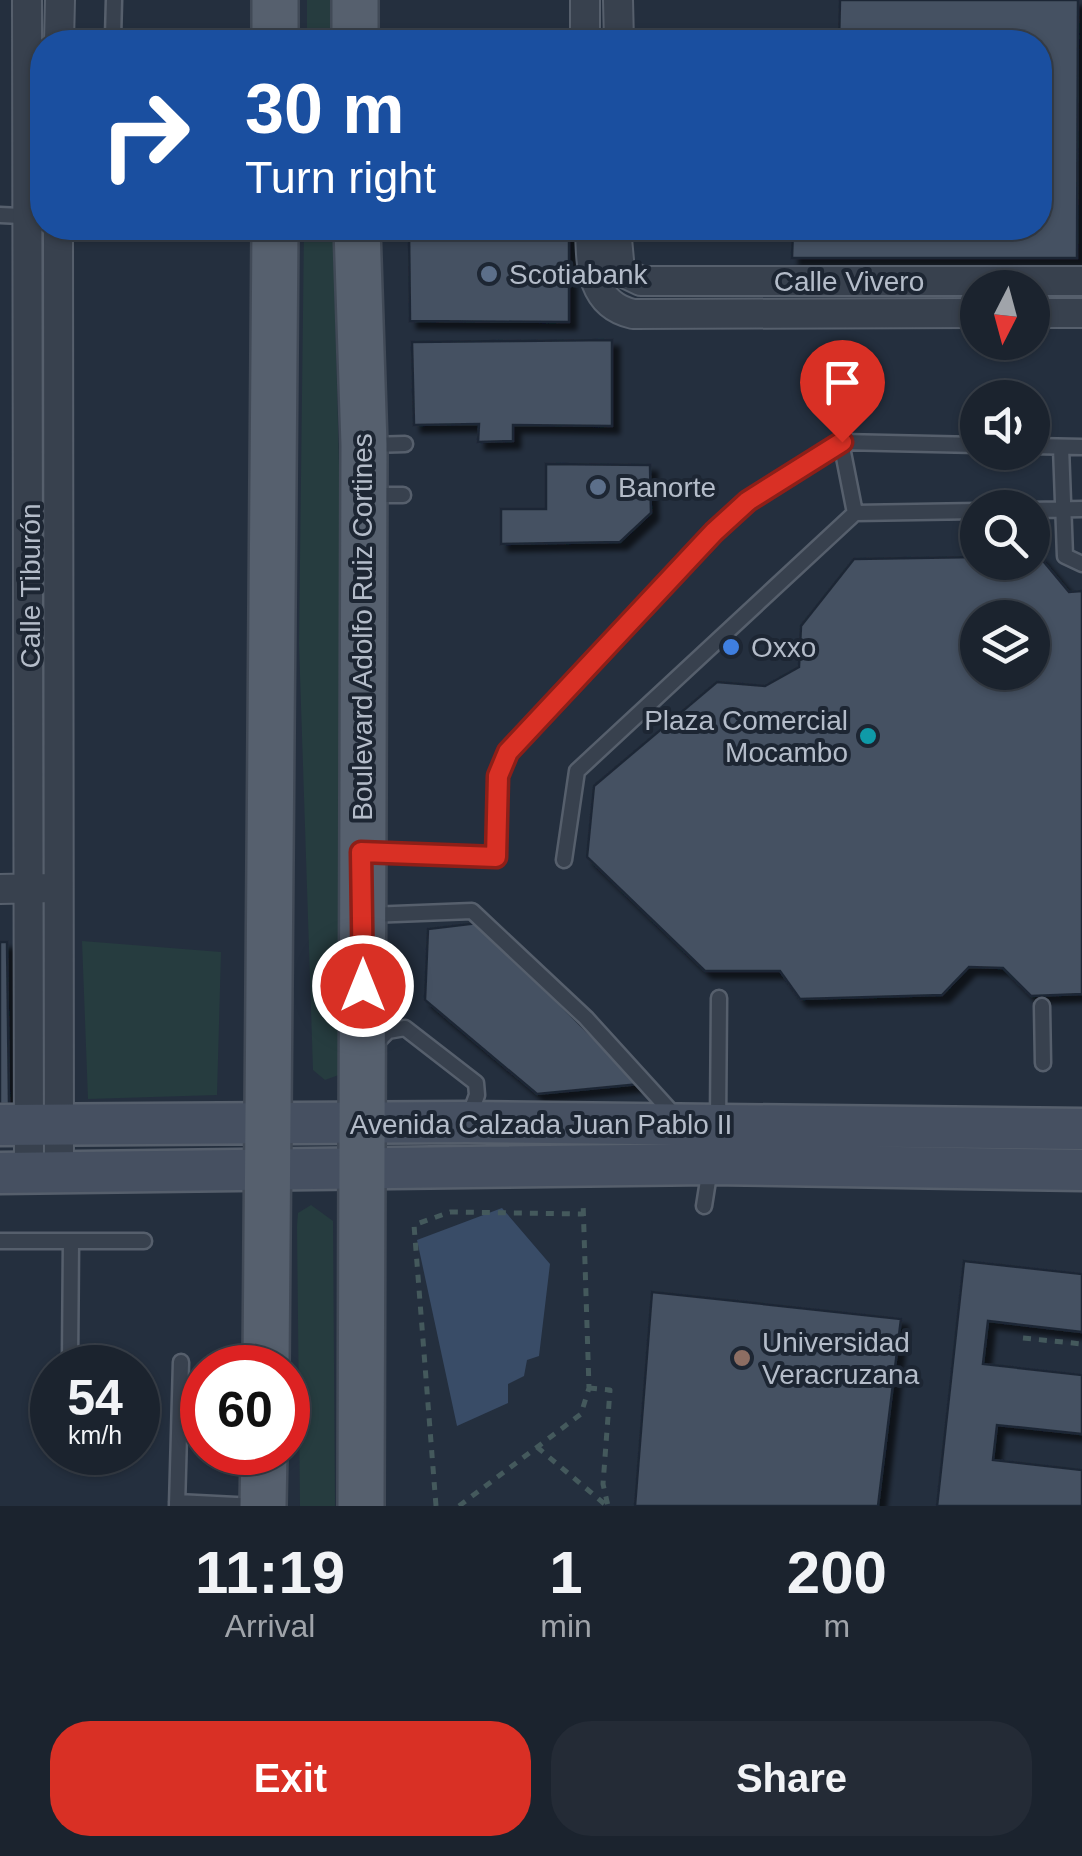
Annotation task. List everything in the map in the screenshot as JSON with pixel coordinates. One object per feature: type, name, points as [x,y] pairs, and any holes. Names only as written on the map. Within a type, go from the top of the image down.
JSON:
[{"type":"main road","points":[[275,0],[275,30]]},
{"type":"main road","points":[[355,0],[355,30]]},
{"type":"main road","points":[[267,1345],[272,1124],[274,240]]},
{"type":"main road","name":"Boulevard Adolfo Ruiz Cortines","points":[[358,240],[385,445],[361,852],[362,1506]]},
{"type":"main road","name":"Avenida Calzada Juan Pablo II","points":[[29,1124],[467,1122],[1082,1128]]},
{"type":"main road","name":"Avenida Calzada Juan Pablo II","points":[[29,1173],[710,1164],[1082,1170]]},
{"type":"main road","points":[[262,1506],[263,1475]]},
{"type":"street","name":"Calle Tiburón","points":[[27,0],[30,65]]},
{"type":"street","points":[[60,0],[60,30]]},
{"type":"street","points":[[585,0],[585,30]]},
{"type":"street","points":[[618,0],[618,30]]},
{"type":"street","name":"Calle Tiburón","points":[[29,1173],[14,889],[30,619],[37,240]]},
{"type":"street","name":"Calle Tiburón","points":[[29,1124],[57,919],[58,240]]},
{"type":"street","name":"Calle Vivero","points":[[590,240],[591,268],[606,300],[633,314],[960,314]]},
{"type":"street","name":"Calle Vivero","points":[[617,240],[620,271],[641,281],[1082,281]]},
{"type":"street","points":[[861,281],[862,314]]},
{"type":"street","points":[[1050,313],[1082,313]]},
{"type":"street","points":[[30,619],[60,619]]},
{"type":"street","points":[[14,889],[57,888]]},
{"type":"street","points":[[14,919],[57,919]]},
{"type":"lane","points":[[113,30],[114,0]]},
{"type":"lane","points":[[0,215],[30,216]]},
{"type":"lane","points":[[361,852],[496,857],[498,776],[508,752],[714,532],[748,501],[842,442],[960,445]]},
{"type":"lane","points":[[842,442],[855,513]]},
{"type":"lane","points":[[1050,447],[1082,448]]},
{"type":"lane","points":[[1060,447],[1065,556],[1082,564]]},
{"type":"lane","points":[[1050,509],[1082,509]]},
{"type":"lane","points":[[564,860],[577,771],[855,513],[960,511]]},
{"type":"lane","points":[[363,915],[472,910],[700,1125]]},
{"type":"lane","points":[[704,1206],[710,1164],[700,1125],[719,998]]},
{"type":"lane","points":[[1042,1006],[1043,1063]]},
{"type":"lane","points":[[363,1056],[388,1031],[405,1028],[476,1083],[477,1095],[467,1122]]},
{"type":"lane","points":[[0,1241],[144,1242]]},
{"type":"lane","points":[[70,1345],[71,1241]]},
{"type":"lane","points":[[180,1398],[177,1504],[262,1506]]},
{"type":"path","points":[[460,1506],[581,1414],[589,1388],[583,1201]]},
{"type":"path","points":[[436,1506],[414,1225],[450,1212],[584,1214]]},
{"type":"path","points":[[1023,1338],[1082,1344]]},
{"type":"path","points":[[589,1388],[610,1390],[604,1484],[608,1506]]},
{"type":"path","points":[[537,1448],[608,1506]]},
{"type":"green space","points":[[307,0],[332,0],[331,30],[307,30]]},
{"type":"green space","points":[[304,240],[333,240],[342,583],[339,1016],[344,1073],[325,1080],[313,1070],[299,644]]},
{"type":"green space","points":[[82,941],[221,952],[217,1095],[88,1099]]},
{"type":"green space","points":[[311,1205],[333,1221],[335,1506],[300,1506],[300,1475],[310,1475],[310,1345],[298,1345],[298,1213]]},
{"type":"water","points":[[502,1208],[550,1264],[539,1356],[527,1360],[524,1376],[508,1384],[508,1403],[457,1426],[417,1240]]},
{"type":"building","points":[[840,0],[1078,0],[1077,258],[792,258],[793,240],[1052,240],[1052,30],[839,30]]},
{"type":"building","name":"Scotiabank","points":[[409,240],[569,240],[569,322],[410,321]]},
{"type":"building","points":[[612,340],[612,426],[513,425],[513,441],[478,442],[479,424],[414,425],[412,342]]},
{"type":"building","name":"Banorte","points":[[546,464],[650,465],[651,513],[620,542],[501,544],[501,509],[546,509]]},
{"type":"building","name":"Plaza Comercial Mocambo","points":[[960,557],[960,580],[1050,580],[1050,569],[1069,592],[1082,591],[1082,994],[1031,996],[1003,968],[969,967],[942,995],[800,999],[780,971],[705,971],[587,857],[594,786],[717,682],[765,686],[799,667],[801,626],[854,559]]},
{"type":"building","points":[[478,923],[640,1084],[537,1094],[425,1000],[428,929]]},
{"type":"building","points":[[0,942],[7,942],[9,1104],[0,1104]]},
{"type":"building","points":[[964,1261],[1082,1274],[1082,1332],[988,1321],[983,1364],[1082,1375],[1082,1434],[997,1425],[993,1460],[1082,1470],[1082,1506],[937,1506]]},
{"type":"building","points":[[652,1292],[901,1319],[878,1506],[635,1506]]},
{"type":"place","name":"Scotiabank","points":[[489,274]]},
{"type":"place","name":"Banorte","points":[[598,487]]},
{"type":"place","name":"Oxxo","points":[[731,647]]},
{"type":"place","name":"Plaza Comercial Mocambo","points":[[868,736]]},
{"type":"place","name":"Universidad Veracruzana","points":[[742,1358]]},
{"type":"route","points":[[363,986],[361,852],[496,857],[498,776],[508,752],[714,532],[748,501],[842,442]]}]
